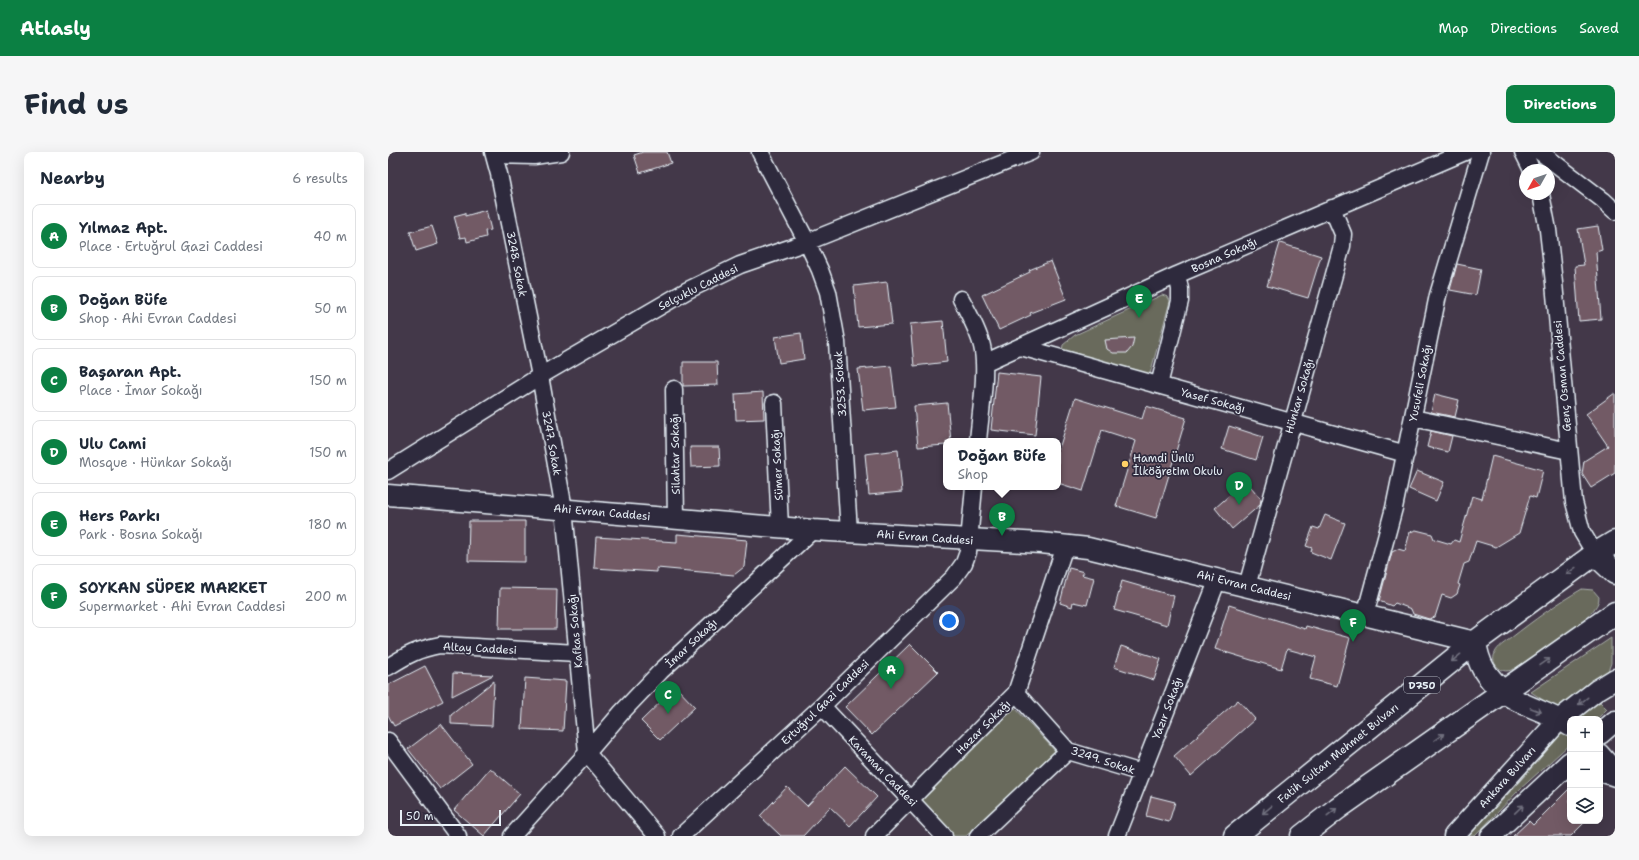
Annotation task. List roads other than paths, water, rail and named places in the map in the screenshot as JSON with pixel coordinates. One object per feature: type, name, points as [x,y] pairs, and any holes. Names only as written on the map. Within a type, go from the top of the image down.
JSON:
[{"type":"highway","name":"Fatih Sultan Mehmet Bulvarı","points":[[1235,836],[1475,642],[1595,554],[1615,542]]},
{"type":"highway","points":[[1595,554],[1615,573]]},
{"type":"highway","points":[[1302,836],[1338,808],[1615,613]]},
{"type":"highway","points":[[1475,642],[1480,664],[1503,692]]},
{"type":"main road","name":"Ahi Evran Caddesi","points":[[388,495],[813,530],[1065,546],[1111,553],[1475,642]]},
{"type":"main road","name":"Ankara Bulvarı","points":[[1454,836],[1597,690],[1615,679]]},
{"type":"main road","points":[[1503,692],[1520,703],[1565,723]]},
{"type":"main road","points":[[1603,731],[1615,721]]},
{"type":"main road","points":[[1491,836],[1567,766]]},
{"type":"street","points":[[493,154],[534,156],[561,152]]},
{"type":"street","name":"3253. Sokak","points":[[760,152],[807,242],[828,292],[837,350],[849,532]]},
{"type":"street","name":"Selçuklu Caddesi","points":[[388,471],[540,376],[688,290],[740,265],[807,242],[1032,152]]},
{"type":"street","name":"Bosna Sokağı","points":[[984,363],[1177,275],[1465,152]]},
{"type":"street","name":"Yusufeli Sokağı","points":[[1365,615],[1394,508],[1438,295],[1481,152]]},
{"type":"street","points":[[1523,152],[1529,164]]},
{"type":"street","points":[[1540,152],[1603,200],[1615,211]]},
{"type":"street","name":"3248. Sokak","points":[[493,154],[499,174],[540,376]]},
{"type":"street","name":"Genç Osman Caddesi","points":[[1542,200],[1550,245],[1574,502],[1582,532],[1595,554]]},
{"type":"street","name":"Hünkar Sokağı","points":[[1247,586],[1342,246],[1342,234],[1332,208]]},
{"type":"street","points":[[1159,385],[1180,301],[1180,288],[1177,275]]},
{"type":"street","points":[[961,299],[982,346],[984,363],[978,438]]},
{"type":"street","name":"Yasef Sokağı","points":[[1021,347],[1406,454]]},
{"type":"street","name":"3247. Sokak","points":[[540,376],[564,509]]},
{"type":"street","name":"Silahtar Sokağı","points":[[674,389],[676,518]]},
{"type":"street","name":"Sümer Sokağı","points":[[774,403],[780,527]]},
{"type":"street","points":[[1413,418],[1569,452]]},
{"type":"street","name":"Ertuğrul Gazi Caddesi","points":[[681,836],[822,706],[954,577],[964,564],[968,552],[974,490]]},
{"type":"street","name":"Kafkas Sokağı","points":[[564,509],[587,753]]},
{"type":"street","name":"İmar Sokağı","points":[[512,836],[622,712],[661,671],[813,530]]},
{"type":"street","name":"Hazar Sokağı","points":[[874,836],[1016,693],[1065,546]]},
{"type":"street","name":"Yazır Sokağı","points":[[1117,836],[1218,579]]},
{"type":"street","name":"Altay Caddesi","points":[[388,667],[405,656],[422,648],[440,645],[577,653]]},
{"type":"street","name":"3249. Sokak","points":[[1016,693],[1068,751],[1142,773]]},
{"type":"street","name":"Karaman Caddesi","points":[[822,706],[944,836]]},
{"type":"street","points":[[388,741],[458,836]]},
{"type":"street","points":[[978,836],[1068,751]]},
{"type":"street","points":[[587,753],[657,836]]},
{"type":"street","points":[[1603,755],[1615,769]]},
{"type":"street","points":[[1603,774],[1615,778]]},
{"type":"place","name":"Hers Parkı","points":[[1139,318]]},
{"type":"place","name":"Hamdi Ünlü İlköğretim Okulu","points":[[1125,464]]},
{"type":"place","name":"Ulu Cami","points":[[1239,505]]},
{"type":"place","name":"Doğan Büfe","points":[[1002,536]]},
{"type":"place","name":"SOYKAN SÜPER MARKET","points":[[1353,642]]},
{"type":"place","name":"Yılmaz Apt.","points":[[891,689]]},
{"type":"place","name":"Başaran Apt.","points":[[668,714]]}]
